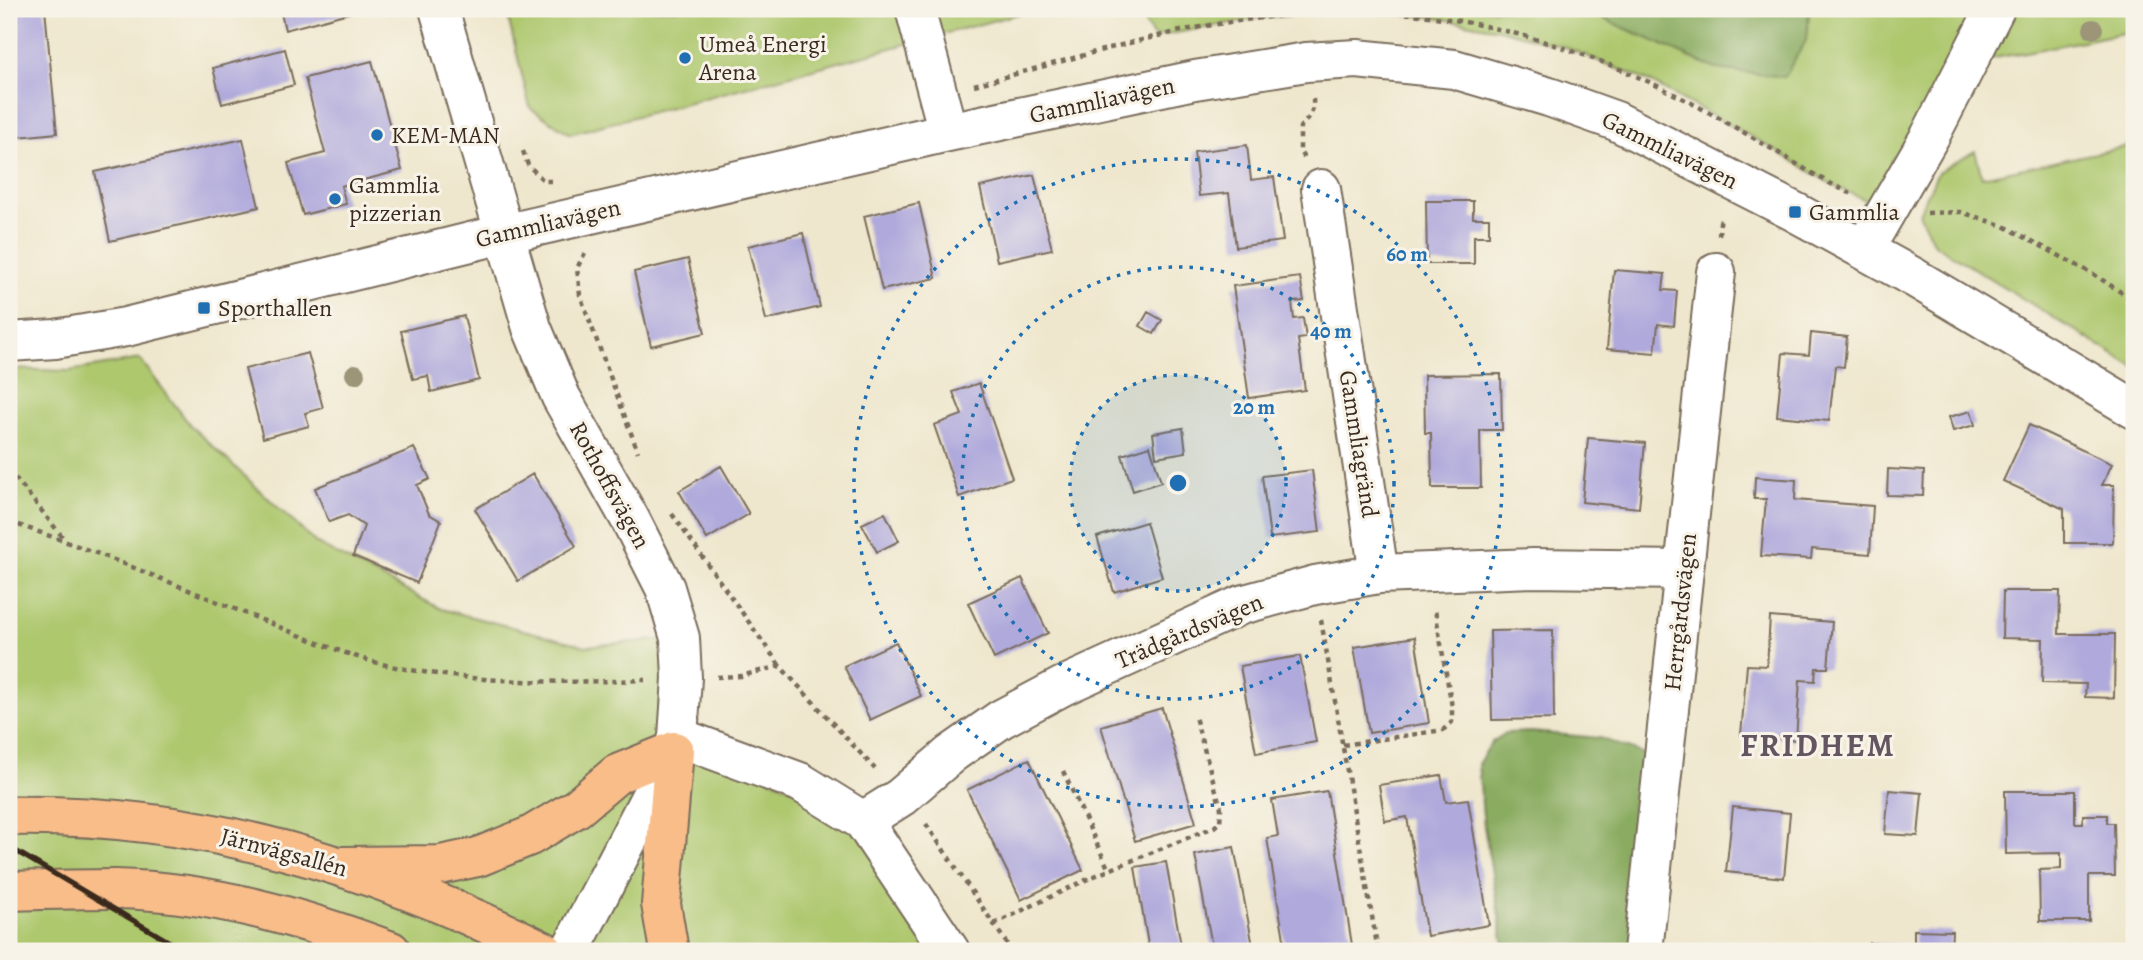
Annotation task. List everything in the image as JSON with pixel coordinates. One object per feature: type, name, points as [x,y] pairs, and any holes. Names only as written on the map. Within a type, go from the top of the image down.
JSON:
[{"type":"main road","points":[[342,866],[440,865],[478,857],[530,836],[577,808],[617,774],[676,744]]},
{"type":"main road","points":[[669,951],[661,904],[676,744]]},
{"type":"main road","name":"Järnvägsallén","points":[[9,816],[125,820],[231,836],[342,866],[474,916],[544,951]]},
{"type":"main road","points":[[9,891],[118,889],[195,897],[276,913],[391,951]]},
{"type":"street","name":"Rothoffsvägen","points":[[439,9],[532,328],[561,397],[666,588],[680,638],[682,678],[676,744],[570,951]]},
{"type":"street","points":[[915,9],[948,132]]},
{"type":"street","points":[[1864,250],[1964,74],[1995,9]]},
{"type":"street","name":"Gammliavägen","points":[[9,342],[55,339],[126,327],[580,215],[948,132],[1195,80],[1306,62],[1357,59],[1454,69],[1536,93],[1616,121],[1864,250],[2134,409]]},
{"type":"street","name":"Gammliagränd","points":[[1321,189],[1379,574]]},
{"type":"street","name":"Herrgårdsvägen","points":[[1643,951],[1716,272]]},
{"type":"street","name":"Trädgårdsvägen","points":[[863,821],[901,797],[951,754],[1001,719],[1063,686],[1241,605],[1315,585],[1379,574],[1533,568],[1685,570]]},
{"type":"street","points":[[676,744],[800,782],[863,821],[950,951]]},
{"type":"path","points":[[1260,18],[1266,9]]},
{"type":"path","points":[[938,94],[1154,37],[1260,18],[1352,11],[1432,17],[1499,29],[1565,47],[1648,81],[1763,143],[1838,188],[1887,209],[1919,213],[1961,212],[2004,226],[2095,275],[2134,300]]},
{"type":"path","points":[[1313,93],[1314,109],[1300,127],[1300,152],[1321,189]]},
{"type":"path","points":[[522,149],[528,165],[544,181],[573,180],[587,249],[577,268],[580,295],[640,457]]},
{"type":"path","points":[[9,470],[65,541]]},
{"type":"path","points":[[666,505],[780,666],[927,826],[1012,951]]},
{"type":"path","points":[[9,522],[65,541],[319,642],[384,664],[449,677],[508,682],[682,678],[741,676],[780,666]]},
{"type":"path","points":[[1343,744],[1443,730],[1452,722],[1452,707],[1428,572]]},
{"type":"path","points":[[1315,585],[1378,951]]},
{"type":"path","points":[[994,924],[1220,822],[1222,808],[1195,717]]},
{"type":"path","points":[[1063,771],[1109,870]]},
{"type":"green space","name":"Umeå Energi Arena","points":[[506,9],[1037,9],[570,134],[530,108]]},
{"type":"green space","points":[[1164,9],[1582,9],[1716,69],[1807,39],[1809,9],[2134,9],[2134,31],[1969,63],[1887,209],[1838,188],[1763,143],[1648,81],[1565,47],[1499,29],[1431,17],[1352,11],[1260,18],[1154,37],[1139,15]]},
{"type":"green space","points":[[1582,9],[1809,9],[1807,39],[1784,77],[1716,69]]},
{"type":"green space","points":[[2134,145],[2134,367],[1934,244],[1919,213],[1938,172],[1975,151],[1982,177]]},
{"type":"green space","points":[[140,359],[191,426],[317,544],[441,609],[586,646],[680,638],[679,737],[863,821],[950,951],[9,951],[9,369],[69,371]]},
{"type":"green space","points":[[1531,732],[1600,738],[1663,761],[1643,951],[1505,951],[1484,826],[1478,764],[1492,742],[1506,733]]},
{"type":"building","points":[[9,9],[45,9],[57,133],[9,138]]},
{"type":"building","points":[[280,9],[360,9],[360,10],[285,30]]},
{"type":"building","points":[[285,49],[294,85],[222,104],[213,68]]},
{"type":"building","points":[[372,61],[402,170],[341,186],[346,204],[303,215],[288,163],[325,153],[305,78]]},
{"type":"building","points":[[243,139],[259,207],[110,241],[95,172]]},
{"type":"building","points":[[1247,145],[1251,180],[1274,177],[1283,241],[1236,247],[1229,193],[1199,196],[1194,152]]},
{"type":"building","points":[[1034,175],[1052,249],[997,261],[980,187]]},
{"type":"building","points":[[1426,201],[1473,201],[1473,218],[1489,218],[1489,236],[1474,236],[1474,264],[1427,264]]},
{"type":"building","points":[[919,203],[936,278],[882,290],[864,216]]},
{"type":"building","points":[[803,233],[820,307],[766,320],[748,246]]},
{"type":"building","points":[[688,259],[705,333],[651,346],[634,272]]},
{"type":"building","points":[[1614,270],[1665,274],[1663,290],[1677,291],[1674,326],[1658,324],[1655,353],[1607,349]]},
{"type":"building","points":[[1300,277],[1304,301],[1292,302],[1294,319],[1303,318],[1306,338],[1298,339],[1305,390],[1249,398],[1233,286]]},
{"type":"building","points":[[1148,312],[1162,320],[1154,334],[1140,326]]},
{"type":"building","points":[[464,316],[479,380],[431,392],[428,376],[413,379],[401,331]]},
{"type":"building","points":[[1811,333],[1847,337],[1844,367],[1835,366],[1829,421],[1777,416],[1783,353],[1809,355]]},
{"type":"building","points":[[308,353],[323,408],[305,413],[309,426],[263,438],[245,369]]},
{"type":"building","points":[[1501,374],[1502,430],[1480,430],[1481,488],[1432,488],[1431,433],[1425,433],[1424,375]]},
{"type":"building","points":[[979,383],[1012,478],[959,497],[934,425],[962,415],[953,392]]},
{"type":"building","points":[[1971,411],[1975,425],[1953,431],[1949,417]]},
{"type":"building","points":[[2029,425],[2112,464],[2102,485],[2114,485],[2113,543],[2064,543],[2064,509],[2003,481]]},
{"type":"building","points":[[1183,428],[1186,452],[1156,457],[1153,433]]},
{"type":"building","points":[[1588,438],[1645,443],[1639,508],[1582,502]]},
{"type":"building","points":[[1150,446],[1161,482],[1133,491],[1122,455]]},
{"type":"building","points":[[414,448],[430,479],[417,485],[429,514],[441,521],[417,583],[353,556],[364,526],[348,515],[329,522],[315,488]]},
{"type":"building","points":[[721,466],[749,514],[707,539],[679,491]]},
{"type":"building","points":[[1888,469],[1924,471],[1923,496],[1887,495]]},
{"type":"building","points":[[1312,470],[1320,532],[1270,538],[1262,476]]},
{"type":"building","points":[[533,474],[576,546],[518,581],[475,509]]},
{"type":"building","points":[[1755,477],[1796,480],[1795,500],[1873,506],[1870,554],[1812,549],[1811,559],[1761,556],[1766,499],[1754,499]]},
{"type":"building","points":[[885,513],[899,541],[877,552],[862,524]]},
{"type":"building","points":[[1146,522],[1162,577],[1114,592],[1097,537]]},
{"type":"building","points":[[1022,578],[1048,633],[994,659],[968,603]]},
{"type":"building","points":[[2003,591],[2060,591],[2059,634],[2115,634],[2114,698],[2085,697],[2086,684],[2042,683],[2043,639],[2002,638]]},
{"type":"building","points":[[1770,617],[1832,622],[1828,668],[1816,668],[1815,681],[1800,680],[1796,740],[1741,735],[1747,665],[1767,666]]},
{"type":"building","points":[[1553,630],[1554,719],[1492,720],[1490,631]]},
{"type":"building","points":[[1415,637],[1429,723],[1369,733],[1354,647]]},
{"type":"building","points":[[896,642],[921,696],[870,720],[844,666]]},
{"type":"building","points":[[1300,656],[1316,742],[1256,753],[1240,666]]},
{"type":"building","points":[[1162,708],[1196,823],[1135,841],[1101,726]]},
{"type":"building","points":[[1029,759],[1083,870],[1021,900],[967,790]]},
{"type":"building","points":[[1441,775],[1446,802],[1468,799],[1489,925],[1427,936],[1407,817],[1385,821],[1379,785]]},
{"type":"building","points":[[1889,790],[1922,793],[1918,836],[1885,834]]},
{"type":"building","points":[[1327,791],[1353,951],[1286,951],[1267,838],[1278,836],[1272,800]]},
{"type":"building","points":[[2005,791],[2075,791],[2075,823],[2083,823],[2083,815],[2107,815],[2107,823],[2114,823],[2115,876],[2089,876],[2089,921],[2040,921],[2039,870],[2061,869],[2061,853],[2006,854]]},
{"type":"building","points":[[1733,807],[1790,813],[1784,878],[1726,872]]},
{"type":"building","points":[[1234,847],[1254,951],[1213,951],[1195,855]]},
{"type":"building","points":[[1166,862],[1182,951],[1149,951],[1135,867]]},
{"type":"building","points":[[1914,930],[1952,931],[1951,951],[1869,951],[1869,943],[1914,945]]},
{"type":"building","points":[[2071,947],[2134,947],[2134,951],[2071,951]]},
{"type":"railway","points":[[9,847],[185,951]]},
{"type":"place","name":"Umeå Energi Arena","points":[[685,58]]},
{"type":"place","name":"KEM-MAN","points":[[377,135]]},
{"type":"place","name":"Gammlia pizzerian","points":[[335,199]]},
{"type":"place","name":"Gammlia","points":[[1795,212]]},
{"type":"place","name":"Sporthallen","points":[[204,308]]},
{"type":"district","name":"FRIDHEM","points":[[1818,745]]}]
